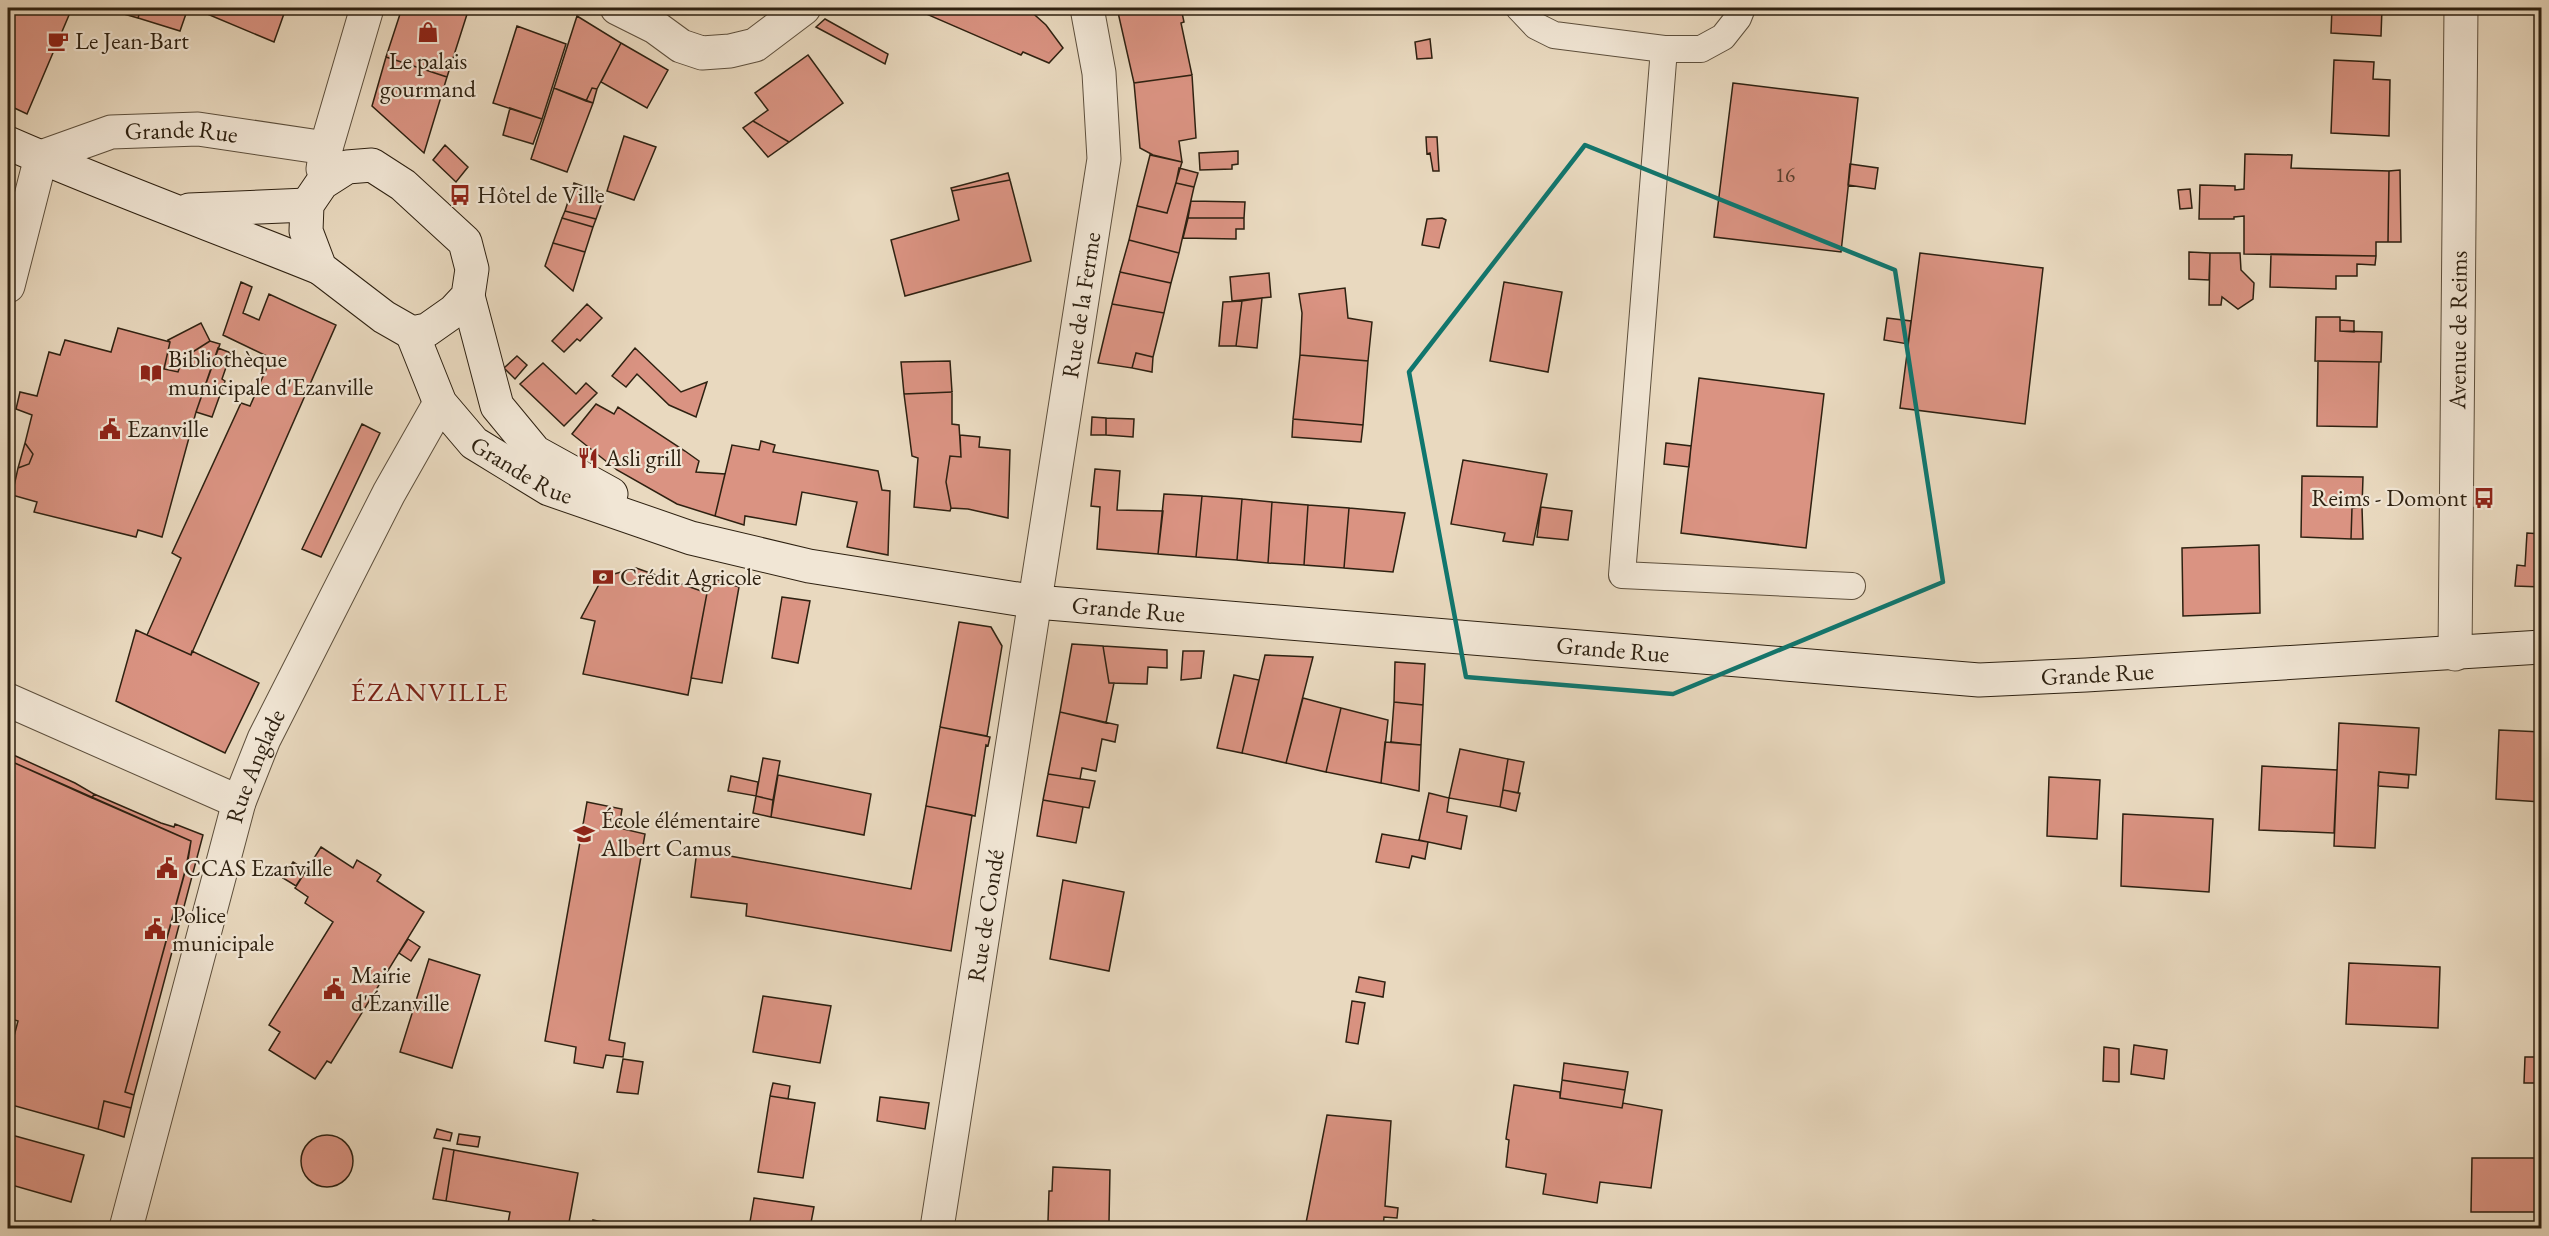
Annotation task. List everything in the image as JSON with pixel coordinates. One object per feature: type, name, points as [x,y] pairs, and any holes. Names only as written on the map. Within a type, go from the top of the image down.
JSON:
[{"type":"street","points":[[320,268],[306,231],[326,148],[367,8]]},
{"type":"street","points":[[617,8],[655,27],[681,46],[702,53],[730,51],[754,45],[804,8]]},
{"type":"street","name":"Rue de la Ferme","points":[[1036,602],[1104,159],[1099,73],[1087,8]]},
{"type":"street","name":"Avenue de Reims","points":[[2455,654],[2461,8]]},
{"type":"street","name":"Grande Rue","points":[[40,158],[111,132],[198,129],[326,148]]},
{"type":"street","points":[[8,143],[101,183],[176,210],[320,268],[384,317],[411,333],[427,330],[454,311],[468,296],[472,269],[465,242],[404,185],[372,165],[346,167],[314,194],[176,210]]},
{"type":"street","points":[[8,286],[40,158]]},
{"type":"street","name":"Grande Rue","points":[[468,296],[497,406],[535,452],[691,538]]},
{"type":"street","name":"Grande Rue","points":[[411,333],[440,403],[474,443],[549,489],[691,538],[808,566],[1036,602],[1979,680],[2455,654],[2541,647]]},
{"type":"street","name":"Rue Anglade","points":[[126,1228],[239,802],[264,738],[389,493],[440,403]]},
{"type":"street","name":"Rue de Condé","points":[[937,1228],[1036,602]]},
{"type":"street","points":[[8,700],[239,802]]},
{"type":"lane","points":[[1519,8],[1536,26],[1554,35],[1664,49],[1701,49],[1723,37],[1738,18],[1742,8]]},
{"type":"lane","points":[[1664,49],[1622,575],[1852,586]]},
{"type":"highlighted area","points":[[1585,145],[1895,270],[1943,582],[1673,694],[1466,677],[1409,372]]},
{"type":"building","points":[[10,8],[72,8],[27,114],[8,105],[8,15]]},
{"type":"building","points":[[103,8],[141,8],[138,18]]},
{"type":"building","points":[[141,8],[188,8],[180,31],[138,18]]},
{"type":"building","points":[[193,8],[286,8],[274,42]]},
{"type":"building","name":"Le palais gourmand","points":[[402,8],[469,8],[447,77],[386,57]]},
{"type":"building","points":[[918,8],[1027,8],[1046,25],[1063,48],[1049,63],[1023,52],[1021,55],[917,10]]},
{"type":"building","points":[[1117,8],[1181,8],[1184,22],[1181,23],[1192,75],[1134,83]]},
{"type":"building","points":[[1626,8],[1689,8],[1688,14]]},
{"type":"building","points":[[2332,8],[2382,8],[2381,36],[2331,33]]},
{"type":"building","points":[[577,16],[621,43],[597,89],[592,88],[586,101],[554,88]]},
{"type":"building","points":[[825,19],[888,54],[885,64],[816,27]]},
{"type":"building","points":[[517,26],[566,44],[542,119],[493,103]]},
{"type":"building","points":[[1430,39],[1432,58],[1417,59],[1415,42]]},
{"type":"building","points":[[621,43],[668,70],[647,108],[601,82]]},
{"type":"building","points":[[808,55],[843,103],[789,142],[753,121],[768,110],[755,93]]},
{"type":"building","points":[[386,57],[447,77],[424,153],[372,106]]},
{"type":"building","points":[[2334,60],[2374,62],[2373,79],[2390,80],[2389,136],[2331,133]]},
{"type":"building","points":[[1192,75],[1196,138],[1179,141],[1182,162],[1153,155],[1140,148],[1134,83]]},
{"type":"building","points":[[1733,83],[1858,98],[1841,252],[1714,237]]},
{"type":"building","points":[[554,88],[593,103],[567,172],[531,159]]},
{"type":"building","points":[[592,88],[597,89],[593,103],[586,101]]},
{"type":"building","points":[[510,108],[542,119],[533,144],[503,135]]},
{"type":"building","points":[[753,121],[789,142],[768,157],[743,128]]},
{"type":"building","points":[[624,136],[656,147],[634,200],[607,191]]},
{"type":"building","points":[[1426,137],[1437,137],[1439,171],[1433,171],[1430,153],[1427,154]]},
{"type":"building","points":[[445,145],[468,167],[456,182],[433,160]]},
{"type":"building","points":[[1238,151],[1238,164],[1232,165],[1232,169],[1200,170],[1199,153]]},
{"type":"building","points":[[2245,154],[2292,155],[2291,168],[2389,171],[2388,242],[2376,242],[2376,256],[2244,254],[2244,216],[2234,217],[2234,219],[2199,219],[2200,185],[2235,186],[2235,190],[2244,189]]},
{"type":"building","points":[[1150,155],[1182,162],[1167,213],[1137,206]]},
{"type":"building","points":[[1850,164],[1878,168],[1875,189],[1848,185]]},
{"type":"building","points":[[1179,168],[1198,173],[1194,187],[1176,183]]},
{"type":"building","points":[[2400,170],[2401,242],[2388,242],[2389,171]]},
{"type":"building","points":[[1008,173],[1010,180],[952,191],[951,188]]},
{"type":"building","points":[[1010,180],[1031,261],[905,296],[891,240],[959,220],[952,191]]},
{"type":"building","points":[[574,183],[605,194],[596,219],[565,211]]},
{"type":"building","points":[[1176,183],[1194,187],[1179,253],[1129,240],[1137,206],[1167,213]]},
{"type":"building","points":[[2190,189],[2192,208],[2180,209],[2178,190]]},
{"type":"building","points":[[1191,201],[1245,202],[1244,218],[1188,218]]},
{"type":"building","points":[[565,211],[596,219],[593,227],[562,218]]},
{"type":"building","points":[[562,218],[593,227],[585,252],[553,243]]},
{"type":"building","points":[[1188,218],[1244,218],[1244,229],[1236,229],[1236,239],[1183,238]]},
{"type":"building","points":[[1427,219],[1446,220],[1439,248],[1422,245]]},
{"type":"building","points":[[1129,240],[1179,253],[1171,283],[1120,272]]},
{"type":"building","points":[[553,243],[585,252],[573,291],[545,266]]},
{"type":"building","points":[[2189,252],[2210,253],[2209,280],[2189,279]]},
{"type":"building","points":[[1920,253],[2043,268],[2025,424],[1900,408]]},
{"type":"building","points":[[2210,253],[2240,253],[2241,270],[2254,283],[2253,299],[2238,309],[2222,297],[2221,305],[2209,305]]},
{"type":"building","points":[[2271,254],[2376,256],[2375,265],[2357,264],[2357,276],[2336,276],[2336,289],[2270,287]]},
{"type":"building","points":[[1120,272],[1171,283],[1164,313],[1112,304]]},
{"type":"building","points":[[1269,273],[1271,297],[1232,301],[1230,277]]},
{"type":"building","points":[[241,282],[252,287],[243,313],[259,320],[269,294],[336,325],[191,655],[147,635],[181,558],[172,553],[241,403],[250,406],[271,358],[223,335]]},
{"type":"building","points":[[1504,282],[1562,292],[1548,372],[1490,361]]},
{"type":"building","points":[[1345,288],[1348,318],[1372,322],[1368,361],[1300,355],[1302,313],[1299,294]]},
{"type":"building","points":[[1262,298],[1257,348],[1236,346],[1242,301]]},
{"type":"building","points":[[1242,301],[1236,346],[1219,346],[1223,302]]},
{"type":"building","points":[[587,304],[602,318],[580,341],[577,339],[564,352],[552,341]]},
{"type":"building","points":[[1112,304],[1164,313],[1153,357],[1136,353],[1132,368],[1098,363]]},
{"type":"building","points":[[2316,317],[2340,317],[2340,331],[2382,332],[2381,362],[2315,361]]},
{"type":"building","points":[[1887,318],[1911,321],[1908,344],[1884,340]]},
{"type":"building","points":[[2340,320],[2354,321],[2354,332],[2340,331]]},
{"type":"building","points":[[201,323],[210,341],[183,358],[178,372],[164,369],[170,342],[168,340]]},
{"type":"building","name":"Ezanville","points":[[118,328],[170,342],[164,369],[178,372],[183,358],[210,341],[220,344],[196,412],[162,537],[138,530],[136,537],[34,512],[37,502],[12,495],[18,468],[29,464],[33,454],[25,443],[32,415],[16,409],[20,392],[37,396],[49,352],[60,355],[65,340],[111,352]]},
{"type":"building","points":[[218,348],[231,353],[222,379],[225,381],[212,417],[196,412]]},
{"type":"building","points":[[635,348],[681,392],[707,382],[696,417],[669,405],[637,374],[626,387],[612,376]]},
{"type":"building","points":[[1136,353],[1153,357],[1152,372],[1132,368]]},
{"type":"building","points":[[1300,355],[1368,361],[1363,425],[1293,419]]},
{"type":"building","points":[[517,356],[527,365],[515,379],[504,368]]},
{"type":"building","points":[[950,361],[952,392],[904,394],[901,362]]},
{"type":"building","points":[[2318,361],[2379,362],[2377,427],[2317,426]]},
{"type":"building","points":[[543,363],[576,394],[586,383],[597,393],[564,426],[520,384]]},
{"type":"building","points":[[1699,378],[1824,394],[1806,548],[1681,533]]},
{"type":"building","points":[[952,392],[952,424],[959,425],[961,457],[950,456],[946,482],[951,508],[950,511],[914,507],[918,458],[912,456],[904,394]]},
{"type":"building","points":[[596,404],[614,414],[618,407],[685,451],[699,461],[696,472],[725,474],[715,516],[677,504],[617,470],[572,434]]},
{"type":"building","points":[[1092,417],[1106,418],[1106,435],[1091,435]]},
{"type":"building","points":[[1106,418],[1134,419],[1133,437],[1106,435]]},
{"type":"building","points":[[1293,419],[1363,425],[1361,442],[1292,437]]},
{"type":"building","points":[[362,424],[380,433],[321,557],[302,549]]},
{"type":"building","points":[[960,435],[980,437],[979,447],[1010,450],[1008,518],[968,509],[951,508],[946,482],[950,456],[961,457]]},
{"type":"building","points":[[761,441],[775,445],[773,452],[878,471],[882,490],[890,491],[888,555],[847,547],[857,502],[802,492],[796,525],[745,516],[744,525],[715,516],[732,445],[759,450]]},
{"type":"building","points":[[25,443],[33,454],[29,464],[18,468]]},
{"type":"building","points":[[1666,443],[1691,446],[1689,467],[1664,464]]},
{"type":"building","points":[[1463,460],[1547,474],[1533,545],[1503,541],[1505,533],[1451,524]]},
{"type":"building","points":[[1095,469],[1120,471],[1117,510],[1163,511],[1158,554],[1097,549],[1100,507],[1091,506]]},
{"type":"building","points":[[2302,476],[2363,477],[2362,507],[2352,508],[2351,539],[2301,537]]},
{"type":"building","points":[[1164,494],[1202,496],[1196,557],[1158,554]]},
{"type":"building","points":[[1202,496],[1242,499],[1237,560],[1196,557]]},
{"type":"building","points":[[1242,499],[1272,502],[1268,563],[1237,560]]},
{"type":"building","points":[[1272,502],[1308,505],[1304,565],[1268,563]]},
{"type":"building","points":[[1308,505],[1349,508],[1344,568],[1304,565]]},
{"type":"building","points":[[1541,507],[1572,511],[1568,540],[1537,537]]},
{"type":"building","points":[[2362,507],[2363,539],[2351,539],[2352,508]]},
{"type":"building","points":[[1349,508],[1405,513],[1393,572],[1344,568]]},
{"type":"building","points":[[2527,533],[2542,534],[2542,587],[2515,586],[2517,565],[2525,566]]},
{"type":"building","points":[[2259,545],[2260,613],[2183,616],[2182,548]]},
{"type":"building","points":[[636,568],[707,593],[688,695],[583,674],[595,621],[581,618],[603,577]]},
{"type":"building","points":[[710,577],[739,587],[722,683],[691,678]]},
{"type":"building","points":[[782,597],[810,601],[798,663],[772,658]]},
{"type":"building","points":[[959,622],[991,627],[1002,646],[987,736],[940,727]]},
{"type":"building","points":[[136,630],[191,655],[192,651],[259,683],[225,753],[116,701]]},
{"type":"building","points":[[1072,644],[1103,646],[1109,683],[1114,683],[1106,723],[1060,712]]},
{"type":"building","points":[[1103,646],[1167,650],[1167,668],[1148,667],[1147,684],[1109,683]]},
{"type":"building","points":[[1183,651],[1204,651],[1201,678],[1181,680]]},
{"type":"building","points":[[1265,655],[1313,657],[1286,763],[1242,753]]},
{"type":"building","points":[[1395,662],[1425,664],[1423,705],[1394,702]]},
{"type":"building","points":[[1234,675],[1259,680],[1242,753],[1217,748]]},
{"type":"building","points":[[1303,698],[1341,708],[1326,772],[1286,763]]},
{"type":"building","points":[[1394,702],[1423,705],[1421,745],[1391,742]]},
{"type":"building","points":[[1341,708],[1388,720],[1381,783],[1326,772]]},
{"type":"building","points":[[1060,712],[1118,725],[1115,742],[1102,739],[1096,771],[1082,768],[1080,779],[1048,774]]},
{"type":"building","points":[[2339,723],[2419,728],[2416,775],[2379,772],[2375,848],[2334,846]]},
{"type":"building","points":[[940,727],[990,737],[988,746],[986,745],[975,816],[926,806]]},
{"type":"building","points":[[2499,730],[2542,732],[2542,802],[2496,799]]},
{"type":"building","points":[[1385,742],[1421,745],[1419,791],[1381,783]]},
{"type":"building","points":[[1460,749],[1508,759],[1500,807],[1449,798]]},
{"type":"building","points":[[9,753],[75,783],[94,794],[92,798],[8,760]]},
{"type":"building","points":[[763,758],[780,761],[773,800],[756,796]]},
{"type":"building","points":[[1508,759],[1524,762],[1518,793],[1503,790]]},
{"type":"building","points":[[8,760],[191,841],[188,860],[125,1092],[134,1095],[131,1108],[104,1101],[98,1129],[8,1104],[8,1059],[18,1021],[8,1018]]},
{"type":"building","points":[[2262,766],[2337,770],[2334,833],[2259,830]]},
{"type":"building","points":[[2379,772],[2409,775],[2408,788],[2378,786]]},
{"type":"building","points":[[1048,774],[1095,781],[1089,808],[1043,800]]},
{"type":"building","points":[[778,775],[871,794],[864,835],[771,817]]},
{"type":"building","points":[[731,776],[758,782],[756,796],[728,791]]},
{"type":"building","points":[[2049,777],[2100,780],[2097,839],[2047,836]]},
{"type":"building","points":[[1503,790],[1520,793],[1516,811],[1500,807]]},
{"type":"building","points":[[1429,793],[1449,798],[1447,812],[1467,816],[1461,849],[1419,840]]},
{"type":"building","points":[[94,794],[161,823],[174,827],[175,824],[203,835],[134,1095],[125,1092],[185,872],[191,841],[92,798]]},
{"type":"building","points":[[756,796],[773,800],[771,817],[753,813]]},
{"type":"building","points":[[1043,800],[1083,807],[1076,843],[1037,836]]},
{"type":"building","points":[[587,802],[622,809],[619,828],[645,834],[609,1040],[625,1043],[623,1057],[606,1055],[603,1068],[574,1063],[576,1047],[545,1041]]},
{"type":"building","points":[[926,806],[972,815],[951,951],[746,916],[747,904],[691,897],[697,850],[911,889]]},
{"type":"building","points":[[2123,814],[2213,819],[2209,892],[2121,886]]},
{"type":"building","points":[[1382,834],[1428,842],[1425,859],[1412,856],[1409,868],[1376,862]]},
{"type":"building","name":"Mairie d'Ézanville","points":[[321,847],[353,868],[357,860],[377,872],[381,875],[377,881],[424,912],[331,1063],[327,1061],[315,1079],[269,1050],[280,1032],[269,1025],[333,922],[305,903],[308,897],[295,888]]},
{"type":"building","points":[[293,862],[306,870],[296,886],[283,878]]},
{"type":"building","points":[[1063,880],[1124,892],[1109,971],[1050,959]]},
{"type":"building","points":[[408,939],[420,947],[411,961],[399,953]]},
{"type":"building","points":[[429,959],[480,975],[452,1068],[400,1052]]},
{"type":"building","points":[[2349,963],[2440,967],[2438,1028],[2346,1024]]},
{"type":"building","points":[[1359,977],[1385,982],[1383,997],[1356,992]]},
{"type":"building","points":[[763,996],[831,1006],[820,1063],[753,1052]]},
{"type":"building","points":[[1352,1001],[1365,1003],[1358,1044],[1346,1042]]},
{"type":"building","points":[[2134,1045],[2167,1050],[2164,1079],[2131,1074]]},
{"type":"building","points":[[2104,1047],[2119,1049],[2119,1082],[2103,1081]]},
{"type":"building","points":[[2525,1057],[2542,1057],[2542,1083],[2524,1083]]},
{"type":"building","points":[[623,1059],[643,1062],[638,1094],[617,1092]]},
{"type":"building","points":[[1564,1063],[1628,1072],[1625,1090],[1562,1080]]},
{"type":"building","points":[[1562,1080],[1625,1090],[1622,1108],[1560,1098]]},
{"type":"building","points":[[773,1083],[790,1086],[788,1099],[770,1096]]},
{"type":"building","points":[[1514,1085],[1560,1092],[1560,1098],[1622,1108],[1623,1103],[1662,1110],[1651,1188],[1600,1182],[1597,1203],[1543,1194],[1546,1174],[1506,1167],[1509,1140],[1506,1139]]},
{"type":"building","points":[[770,1096],[815,1103],[803,1178],[758,1172]]},
{"type":"building","points":[[880,1097],[929,1103],[925,1129],[877,1121]]},
{"type":"building","points":[[104,1101],[131,1108],[124,1137],[98,1129]]},
{"type":"building","points":[[1327,1115],[1391,1121],[1385,1206],[1398,1208],[1397,1218],[1384,1217],[1383,1228],[1305,1228]]},
{"type":"building","points":[[437,1129],[452,1133],[450,1141],[434,1138]]},
{"type":"building","points":[[8,1134],[84,1155],[71,1202],[8,1184]]},
{"type":"building","points":[[459,1134],[480,1137],[478,1147],[457,1144]]},
{"type":"building","points":[[327,1135],[337,1137],[345,1143],[351,1151],[353,1161],[351,1171],[345,1179],[337,1185],[327,1187],[317,1185],[309,1179],[303,1171],[301,1161],[303,1151],[309,1143],[317,1137]]},
{"type":"building","points":[[443,1148],[454,1150],[446,1201],[433,1199]]},
{"type":"building","points":[[454,1150],[578,1173],[568,1228],[498,1228],[508,1223],[510,1212],[446,1201]]},
{"type":"building","points":[[2472,1158],[2542,1158],[2542,1212],[2471,1212]]},
{"type":"building","points":[[1053,1167],[1110,1170],[1109,1222],[1048,1221]]},
{"type":"building","points":[[754,1198],[814,1207],[810,1228],[749,1228]]},
{"type":"building","points":[[593,1220],[612,1224],[611,1228],[592,1228]]},
{"type":"place","name":"Le palais gourmand","points":[[428,32]]},
{"type":"place","name":"Le Jean-Bart","points":[[58,41]]},
{"type":"place","name":"Hôtel de Ville","points":[[460,195]]},
{"type":"place","name":"Bibliothèque municipale d'Ezanville","points":[[151,373]]},
{"type":"place","name":"Ezanville","points":[[110,429]]},
{"type":"place","name":"Asli grill","points":[[588,458]]},
{"type":"place","name":"Reims - Domont","points":[[2484,498]]},
{"type":"place","name":"Crédit Agricole","points":[[603,577]]},
{"type":"place","name":"École élémentaire Albert Camus","points":[[584,834]]},
{"type":"place","name":"CCAS Ezanville","points":[[167,868]]},
{"type":"place","name":"Police municipale","points":[[155,929]]},
{"type":"place","name":"Mairie d'Ézanville","points":[[334,989]]},
{"type":"district","name":"ÉZANVILLE","points":[[430,692]]}]
